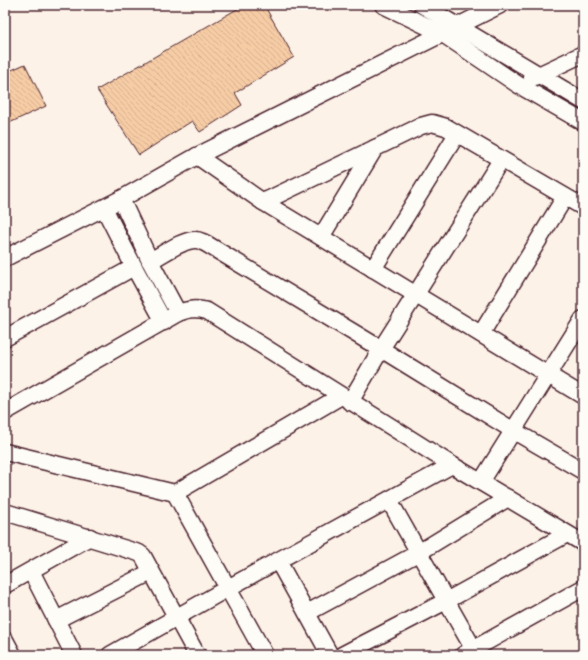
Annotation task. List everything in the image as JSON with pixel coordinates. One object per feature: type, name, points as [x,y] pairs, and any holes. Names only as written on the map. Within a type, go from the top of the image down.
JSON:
[{"type":"street","points":[[383,5],[443,34],[517,84],[583,122]]},
{"type":"street","points":[[422,5],[583,101]]},
{"type":"street","points":[[5,258],[121,199],[197,156],[500,5]]},
{"type":"street","points":[[517,84],[583,54]]},
{"type":"street","points":[[263,202],[420,126],[432,123],[446,127],[583,207]]},
{"type":"street","points":[[373,269],[457,134]]},
{"type":"street","points":[[321,237],[375,148]]},
{"type":"street","points":[[197,156],[263,202],[583,396]]},
{"type":"street","points":[[5,452],[175,493],[345,399],[381,349],[501,160]]},
{"type":"street","points":[[481,334],[565,197]]},
{"type":"street","points":[[121,199],[150,262],[178,313]]},
{"type":"street","points":[[104,208],[134,268],[164,322]]},
{"type":"street","points":[[150,262],[183,242],[198,240],[205,243],[514,431],[583,471]]},
{"type":"street","points":[[5,338],[134,268]]},
{"type":"street","points":[[5,412],[178,313],[191,309],[207,311],[345,399],[583,543]]},
{"type":"street","points":[[481,482],[583,320]]},
{"type":"street","points":[[110,655],[133,649],[177,618],[228,588],[452,465]]},
{"type":"street","points":[[175,493],[265,655]]},
{"type":"street","points":[[307,613],[418,553],[508,498]]},
{"type":"street","points":[[389,500],[446,601],[471,653],[583,588]]},
{"type":"street","points":[[7,514],[90,537],[139,553],[197,655]]},
{"type":"street","points":[[342,655],[446,601],[567,534]]},
{"type":"street","points":[[5,585],[90,537]]},
{"type":"street","points":[[278,561],[330,655]]},
{"type":"street","points":[[31,570],[74,655]]},
{"type":"street","points":[[56,620],[151,572]]},
{"type":"street","points":[[5,640],[13,655]]},
{"type":"building","points":[[244,5],[264,5],[294,57],[235,93],[242,105],[200,132],[192,121],[139,155],[97,90]]},
{"type":"building","points":[[25,64],[46,106],[5,125],[5,73]]}]
